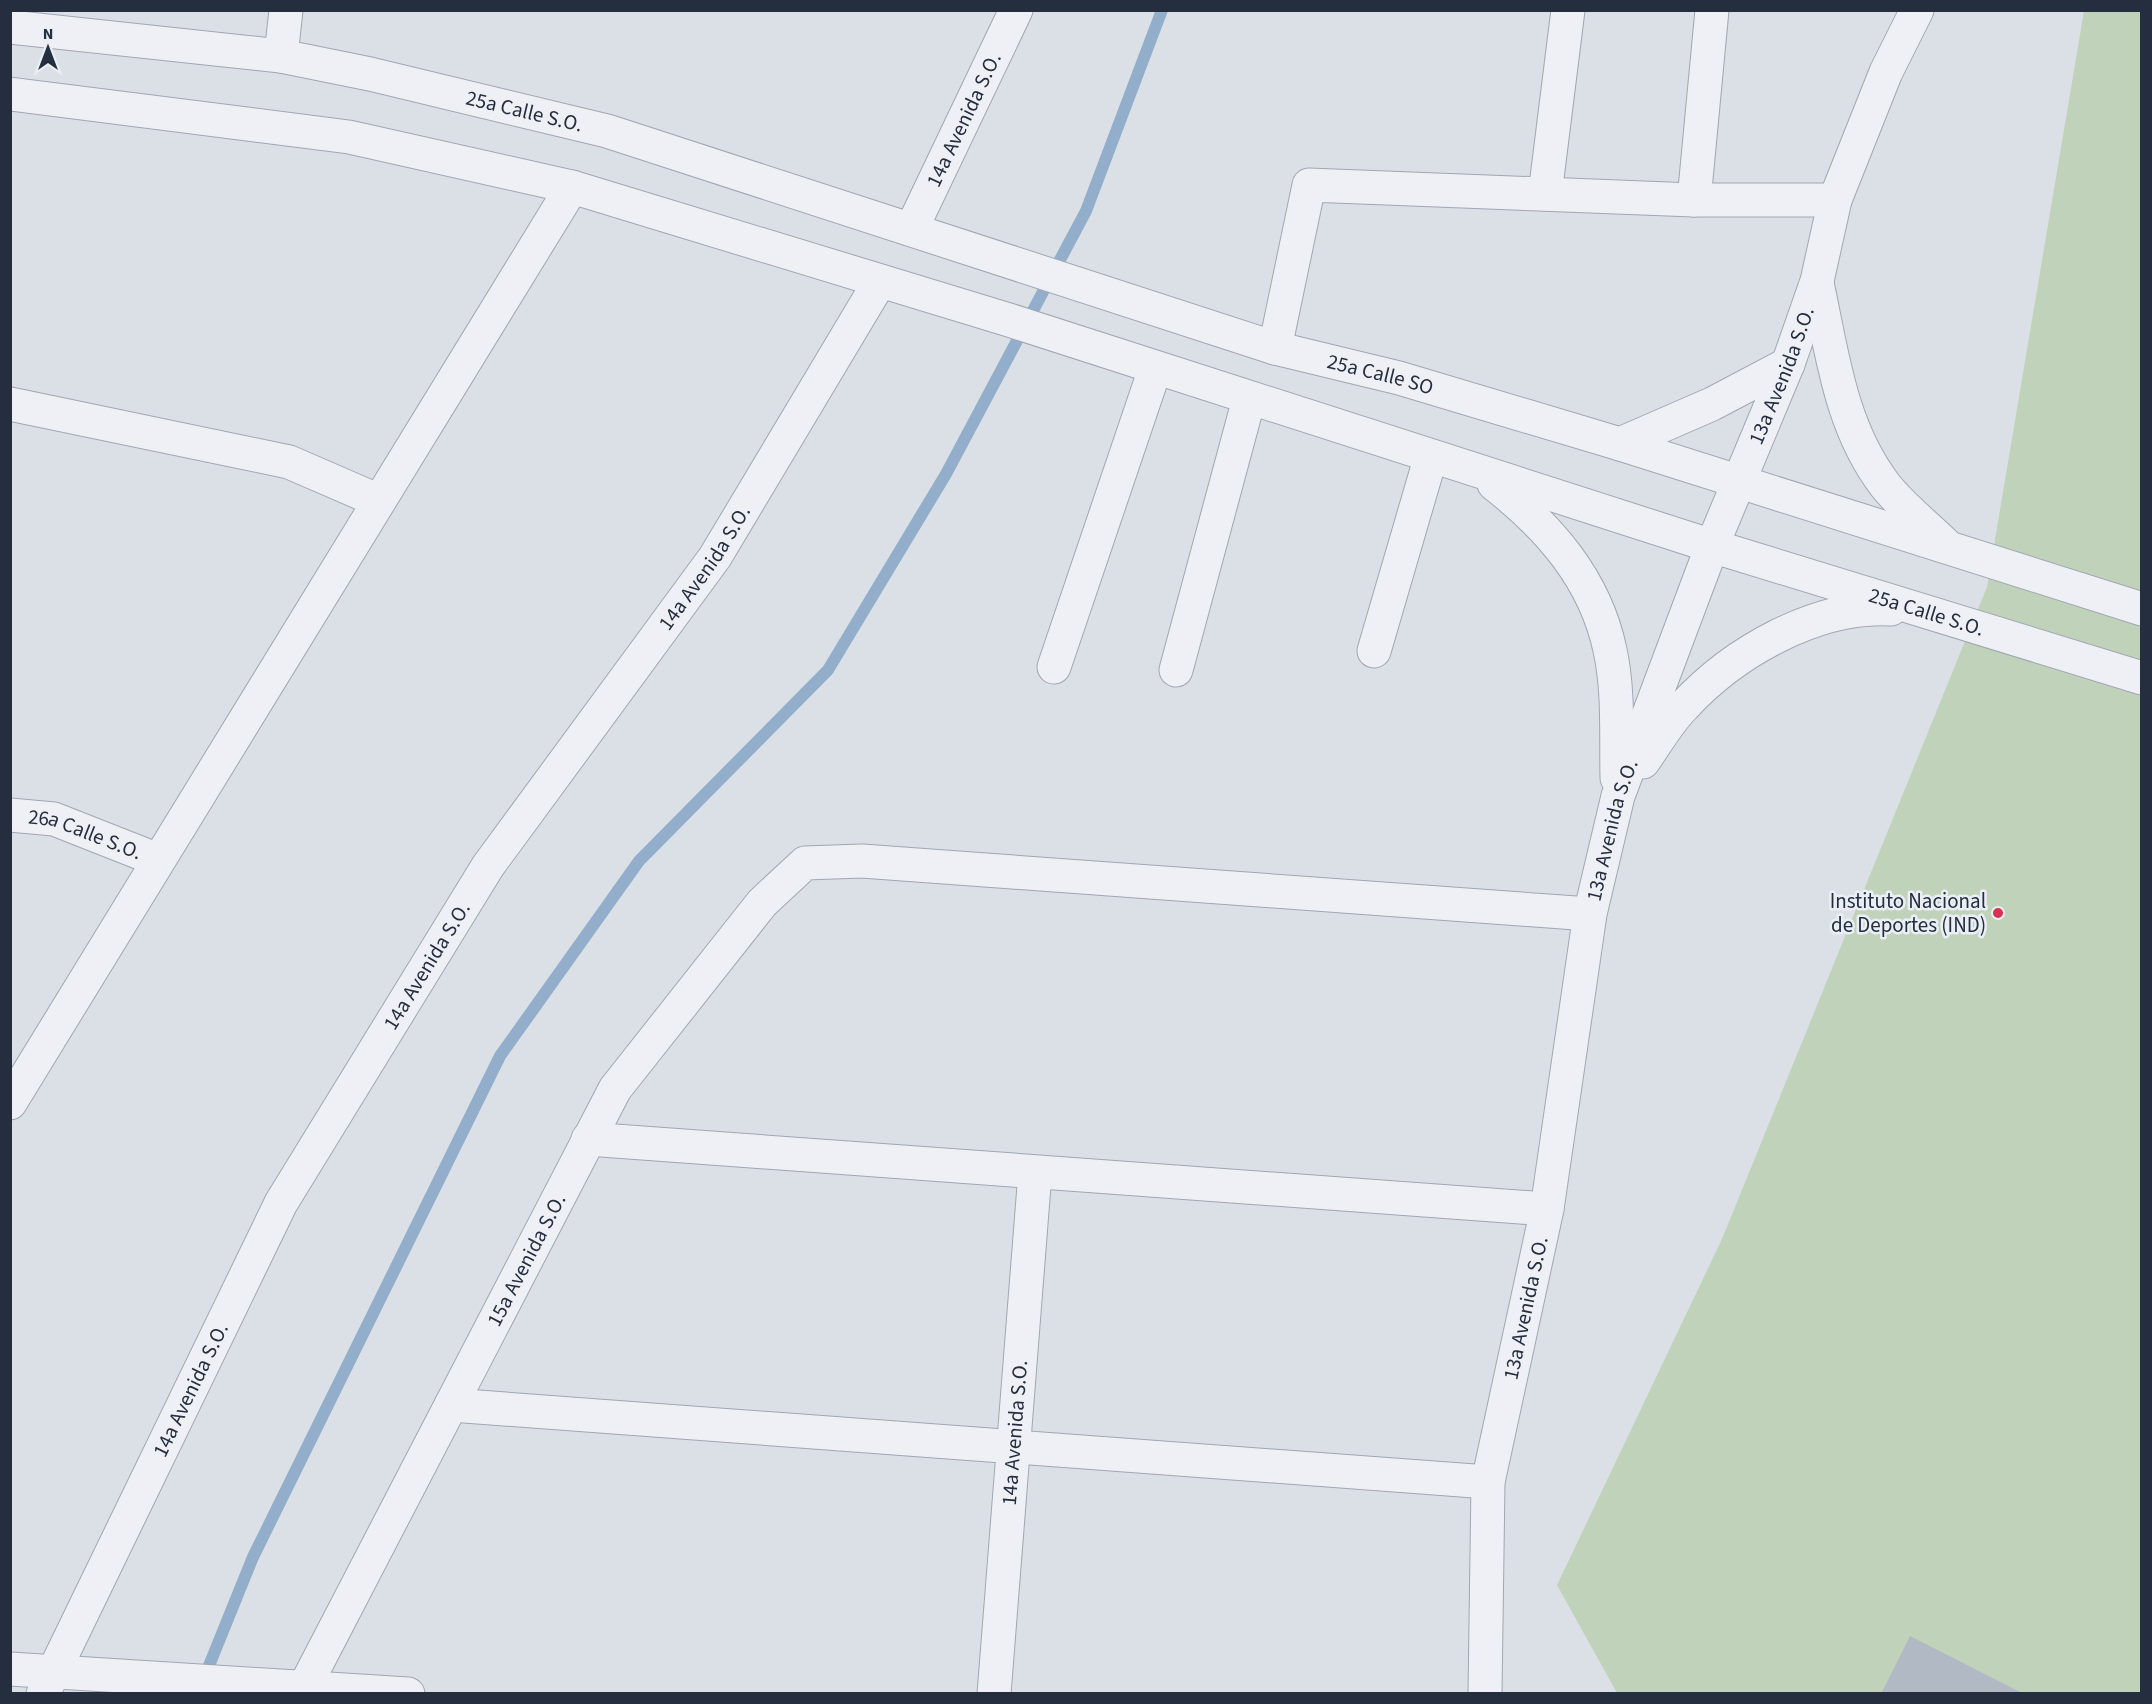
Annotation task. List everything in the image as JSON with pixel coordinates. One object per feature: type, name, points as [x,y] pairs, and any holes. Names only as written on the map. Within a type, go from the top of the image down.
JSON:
[{"type":"street","points":[[281,56],[286,10]]},
{"type":"street","name":"14a Avenida S.O.","points":[[912,228],[1016,10]]},
{"type":"street","points":[[1545,194],[1568,10]]},
{"type":"street","points":[[1694,200],[1712,10]]},
{"type":"street","name":"13a Avenida S.O.","points":[[1485,1694],[1488,1482],[1547,1209],[1590,914],[1618,796],[1712,546],[1788,364],[1816,281],[1835,200],[1886,72],[1917,10]]},
{"type":"street","name":"25a Calle S.O.","points":[[10,27],[281,56],[370,74],[607,131],[1022,263]]},
{"type":"street","points":[[10,94],[349,137],[572,187],[1009,320],[1155,369],[1712,546]]},
{"type":"street","points":[[1275,348],[1309,185],[1694,200],[1835,200]]},
{"type":"street","points":[[10,1103],[572,187]]},
{"type":"street","name":"25a Calle SO","points":[[1022,263],[1090,288],[1275,348],[1399,378],[1738,482]]},
{"type":"street","name":"14a Avenida S.O.","points":[[47,1682],[281,1203],[488,866],[715,557],[880,281]]},
{"type":"street","points":[[1816,281],[1835,376],[1855,434],[1885,485],[1953,551]]},
{"type":"street","points":[[1620,444],[1712,404],[1788,364]]},
{"type":"street","points":[[1054,667],[1155,369]]},
{"type":"street","points":[[1176,669],[1249,399]]},
{"type":"street","points":[[10,404],[289,462],[379,501]]},
{"type":"street","points":[[1374,651],[1431,456]]},
{"type":"street","points":[[1478,472],[1524,507],[1555,539],[1592,597],[1610,651],[1616,701],[1618,796]]},
{"type":"street","points":[[1738,482],[2142,609]]},
{"type":"street","name":"25a Calle S.O.","points":[[1712,546],[2142,678]]},
{"type":"street","points":[[1618,796],[1683,706],[1718,676],[1749,654],[1808,622],[1845,611],[1877,608],[1925,611]]},
{"type":"street","name":"26a Calle S.O.","points":[[10,815],[54,819],[158,860]]},
{"type":"street","name":"15a Avenida S.O.","points":[[302,1690],[615,1089],[762,903],[805,863],[862,861],[1590,914]]},
{"type":"street","points":[[588,1138],[1035,1173],[1547,1209]]},
{"type":"street","name":"14a Avenida S.O.","points":[[994,1694],[1035,1173]]},
{"type":"street","points":[[451,1405],[1488,1482]]},
{"type":"street","points":[[10,1669],[47,1682],[105,1675],[302,1690],[408,1694]]},
{"type":"green space","name":"Instituto Nacional de Deportes (IND)","points":[[2084,11],[2141,11],[2141,1693],[1617,1693],[1557,1585],[1722,1239],[1987,587]]},
{"type":"building","points":[[1910,1636],[2024,1694],[1881,1694]]},
{"type":"waterway","points":[[204,1678],[253,1557],[500,1056],[639,861],[828,670],[946,474],[1086,211],[1162,10]]},
{"type":"place","name":"Instituto Nacional de Deportes (IND)","points":[[1998,913]]}]
